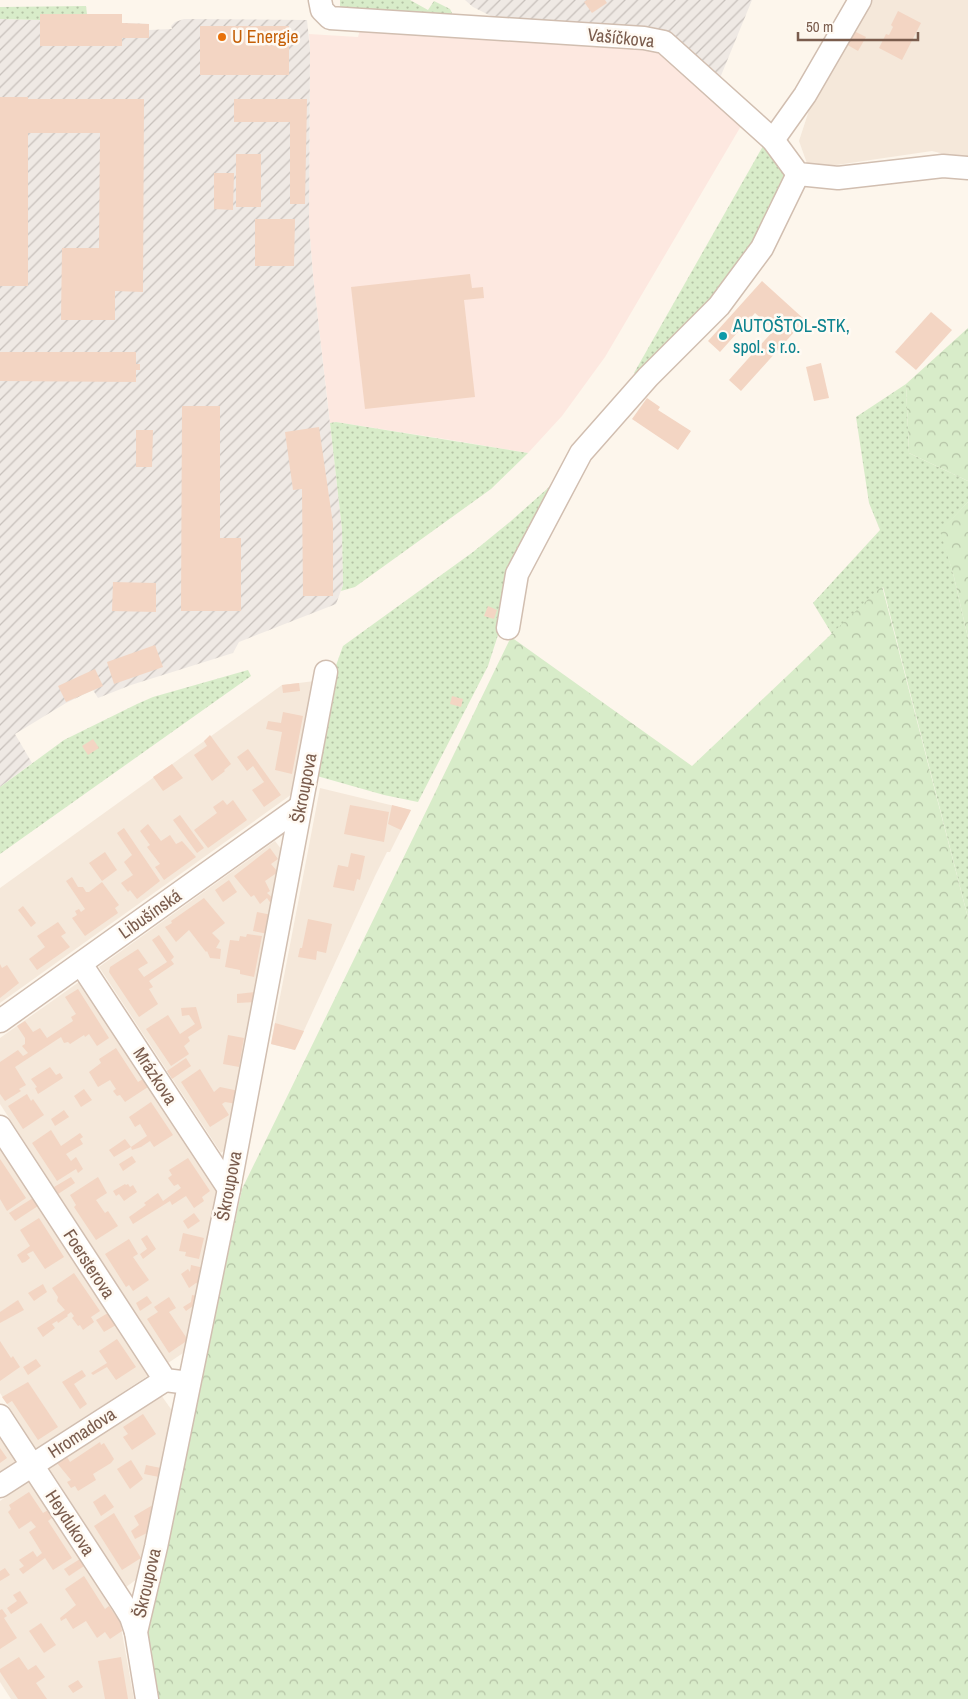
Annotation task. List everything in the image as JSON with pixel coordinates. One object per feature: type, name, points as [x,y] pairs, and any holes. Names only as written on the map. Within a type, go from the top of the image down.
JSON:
[{"type":"street","name":"Vašíčkova","points":[[320,0],[322,10],[330,18],[634,37],[664,42],[773,140],[798,174]]},
{"type":"street","points":[[773,140],[804,95],[860,0]]},
{"type":"street","points":[[508,628],[517,574],[581,453],[648,376],[719,306],[762,248],[798,174],[838,178],[943,166],[968,168]]},
{"type":"street","name":"Škroupova","points":[[147,1699],[136,1632],[229,1189],[326,672]]},
{"type":"street","name":"Libušínská","points":[[0,1021],[300,807]]},
{"type":"street","name":"Mrázkova","points":[[80,964],[229,1189]]},
{"type":"street","name":"Foersterova","points":[[0,1127],[165,1380]]},
{"type":"street","points":[[165,1380],[189,1383]]},
{"type":"street","name":"Hromadova","points":[[0,1486],[165,1380]]},
{"type":"street","name":"Heydukova","points":[[0,1416],[123,1604],[131,1617],[136,1632]]},
{"type":"shaded area","points":[[465,0],[752,0],[720,78],[648,30],[493,17],[473,7]]},
{"type":"shaded area","points":[[869,0],[968,0],[968,160],[932,151],[809,169],[799,141],[816,89]]},
{"type":"shaded area","points":[[40,14],[122,14],[122,23],[149,24],[149,30],[172,29],[171,26],[175,22],[184,19],[307,20],[310,49],[309,224],[313,276],[342,529],[343,585],[336,604],[239,642],[233,653],[131,685],[98,698],[93,690],[66,703],[15,734],[32,763],[0,787],[0,19],[40,20]]},
{"type":"shaded area","points":[[360,30],[661,49],[741,126],[605,357],[562,416],[528,453],[336,422],[330,423],[309,224],[309,34],[358,37]]},
{"type":"shaded area","points":[[315,681],[295,792],[0,1003],[0,888],[282,685]]},
{"type":"shaded area","points":[[320,788],[411,810],[390,852],[387,852],[375,876],[295,1050],[271,1044]]},
{"type":"shaded area","points":[[275,841],[284,853],[229,1147],[221,1153],[99,967]]},
{"type":"shaded area","points":[[79,982],[220,1195],[186,1351],[168,1363],[0,1104],[0,1038]]},
{"type":"shaded area","points":[[0,1149],[149,1375],[36,1449],[0,1393]]},
{"type":"shaded area","points":[[161,1395],[173,1412],[137,1579],[126,1587],[49,1468]]},
{"type":"shaded area","points":[[0,1437],[16,1462],[0,1472]]},
{"type":"shaded area","points":[[29,1481],[120,1622],[134,1699],[11,1699],[0,1682],[0,1501]]},
{"type":"green space","points":[[340,0],[410,0],[428,10],[434,1],[450,9],[452,13],[451,16],[342,9]]},
{"type":"green space","points":[[86,6],[87,14],[40,14],[40,20],[0,19],[0,7]]},
{"type":"green space","points":[[763,146],[788,173],[780,201],[714,302],[639,376],[634,373]]},
{"type":"green space","points":[[968,328],[968,481],[909,453],[906,384]]},
{"type":"green space","points":[[906,384],[909,453],[968,481],[968,502],[941,531],[968,638],[968,918],[883,587],[832,634],[813,603],[880,530],[869,503],[856,417]]},
{"type":"green space","points":[[336,422],[528,453],[491,489],[355,587],[341,591],[343,585],[342,529],[330,423]]},
{"type":"green space","points":[[566,472],[502,601],[498,635],[488,666],[418,802],[384,795],[310,774],[330,682],[343,646],[473,552]]},
{"type":"green space","points":[[968,502],[968,638],[954,577],[940,531]]},
{"type":"green space","points":[[882,586],[968,918],[968,1699],[159,1699],[147,1629],[242,1189],[511,637],[692,766]]},
{"type":"green space","points":[[248,670],[251,676],[0,854],[0,787],[64,740],[137,704],[153,697]]},
{"type":"building","points":[[587,0],[605,0],[607,3],[592,13],[584,2]]},
{"type":"building","points":[[898,11],[921,23],[902,60],[879,48],[886,34],[889,35],[893,27],[891,25]]},
{"type":"building","points":[[40,14],[122,14],[122,23],[149,24],[149,38],[122,38],[122,46],[40,46]]},
{"type":"building","points":[[200,26],[289,26],[289,75],[200,75]]},
{"type":"building","points":[[852,30],[866,37],[858,51],[844,43]]},
{"type":"building","points":[[0,97],[28,97],[28,99],[144,99],[143,292],[115,291],[115,320],[61,320],[62,248],[99,248],[100,133],[28,133],[28,286],[0,286]]},
{"type":"building","points":[[234,99],[307,99],[305,204],[290,204],[290,122],[234,122]]},
{"type":"building","points":[[236,154],[261,154],[261,207],[236,207]]},
{"type":"building","points":[[214,173],[234,173],[233,210],[214,209]]},
{"type":"building","points":[[255,219],[295,219],[294,266],[255,266]]},
{"type":"building","points":[[470,274],[472,288],[483,287],[484,298],[464,300],[475,397],[365,409],[351,287]]},
{"type":"building","name":"AUTOŠTOL-STK, spol. s r.o.","points":[[762,281],[805,320],[741,391],[729,380],[774,330],[755,313],[720,352],[708,341]]},
{"type":"building","points":[[931,312],[952,330],[916,370],[895,352]]},
{"type":"building","points":[[0,352],[136,352],[136,364],[140,364],[140,370],[136,370],[136,382],[0,381]]},
{"type":"building","points":[[821,363],[829,398],[814,401],[806,367]]},
{"type":"building","points":[[647,398],[660,407],[658,410],[691,431],[678,450],[632,419]]},
{"type":"building","points":[[182,406],[220,406],[220,538],[241,538],[241,611],[181,611]]},
{"type":"building","points":[[319,427],[333,524],[333,596],[303,596],[302,489],[293,490],[285,432]]},
{"type":"building","points":[[136,430],[153,430],[152,467],[136,467]]},
{"type":"building","points":[[113,582],[156,583],[156,612],[112,611]]},
{"type":"building","points":[[488,606],[497,610],[494,619],[484,616]]},
{"type":"building","points":[[155,645],[163,667],[114,684],[107,662]]},
{"type":"building","points":[[95,669],[103,686],[66,702],[58,686]]},
{"type":"building","points":[[299,683],[300,691],[283,693],[282,685]]},
{"type":"building","points":[[452,696],[463,699],[461,707],[450,704]]},
{"type":"building","points":[[283,712],[303,716],[292,774],[275,770],[282,732],[266,729],[268,721],[281,723]]},
{"type":"building","points":[[210,735],[231,764],[212,781],[194,755],[207,746],[204,741]]},
{"type":"building","points":[[93,739],[99,748],[88,755],[82,746]]},
{"type":"building","points":[[248,749],[281,795],[264,807],[252,790],[264,782],[253,766],[247,771],[237,757]]},
{"type":"building","points":[[172,764],[183,778],[163,791],[153,777]]},
{"type":"building","points":[[223,800],[227,805],[233,800],[247,820],[208,848],[194,830],[217,813],[213,807]]},
{"type":"building","points":[[350,805],[389,812],[384,842],[344,834]]},
{"type":"building","points":[[392,805],[411,810],[401,830],[388,824]]},
{"type":"building","points":[[180,815],[204,848],[197,853],[173,820]]},
{"type":"building","points":[[148,824],[161,841],[170,835],[176,844],[182,841],[196,857],[164,880],[155,867],[160,864],[147,847],[150,845],[140,831]]},
{"type":"building","points":[[124,828],[160,881],[137,899],[121,883],[133,875],[124,862],[132,855],[117,833]]},
{"type":"building","points":[[270,848],[278,859],[271,864],[278,872],[265,881],[270,891],[267,893],[275,900],[274,908],[267,898],[260,904],[254,895],[251,897],[234,876]]},
{"type":"building","points":[[105,852],[117,870],[102,881],[89,863]]},
{"type":"building","points":[[351,853],[365,856],[360,880],[357,879],[354,891],[333,887],[338,865],[348,867]]},
{"type":"building","points":[[72,877],[78,887],[83,887],[86,892],[89,892],[102,882],[119,905],[115,908],[118,913],[85,936],[72,918],[77,915],[75,911],[79,909],[81,912],[85,909],[66,881]]},
{"type":"building","points":[[229,880],[237,892],[223,902],[215,890]]},
{"type":"building","points":[[204,898],[225,923],[212,933],[220,941],[216,948],[221,949],[220,959],[210,958],[207,951],[189,930],[176,942],[165,927]]},
{"type":"building","points":[[23,906],[36,923],[31,927],[18,910]]},
{"type":"building","points":[[257,912],[272,915],[268,934],[253,931]]},
{"type":"building","points":[[308,919],[332,924],[326,953],[317,951],[316,960],[298,957],[300,948],[302,948]]},
{"type":"building","points":[[58,922],[66,933],[61,936],[70,947],[37,970],[29,959],[45,947],[37,936]]},
{"type":"building","points":[[247,934],[262,936],[254,977],[240,974],[240,970],[225,967],[230,940],[239,941],[240,936],[246,937]]},
{"type":"building","points":[[159,935],[174,957],[171,960],[174,964],[149,981],[153,987],[149,989],[158,1004],[139,1017],[109,972],[110,967],[138,949],[148,963],[138,969],[144,977],[167,962],[152,940]]},
{"type":"building","points":[[0,964],[2,968],[7,965],[19,983],[0,998]]},
{"type":"building","points":[[78,989],[109,1038],[97,1046],[89,1034],[70,1044],[68,1042],[64,1043],[61,1037],[15,1067],[26,1085],[19,1089],[21,1091],[5,1101],[0,1094],[0,1062],[18,1050],[23,1056],[28,1053],[22,1046],[25,1044],[25,1038],[17,1026],[25,1021],[33,1032],[40,1028],[47,1038],[73,1021],[71,1017],[76,1014],[65,997]]},
{"type":"building","points":[[255,992],[256,1002],[237,1003],[237,994]]},
{"type":"building","points":[[196,1007],[202,1028],[188,1037],[190,1041],[184,1046],[189,1054],[171,1066],[146,1029],[168,1015],[180,1034],[195,1024],[189,1015],[182,1016],[181,1008]]},
{"type":"building","points":[[275,1023],[304,1031],[295,1050],[271,1044]]},
{"type":"building","points":[[228,1035],[244,1038],[239,1067],[223,1064]]},
{"type":"building","points":[[116,1048],[138,1082],[143,1079],[148,1087],[125,1102],[120,1095],[117,1096],[113,1091],[116,1089],[110,1080],[98,1087],[89,1072],[101,1063],[99,1059]]},
{"type":"building","points":[[186,1058],[191,1066],[172,1079],[167,1071]]},
{"type":"building","points":[[50,1067],[56,1075],[60,1073],[63,1078],[38,1094],[35,1088],[37,1087],[31,1079]]},
{"type":"building","points":[[200,1069],[214,1092],[220,1087],[239,1091],[237,1104],[225,1102],[222,1104],[229,1115],[210,1127],[181,1082]]},
{"type":"building","points":[[84,1089],[92,1100],[81,1107],[74,1096]]},
{"type":"building","points":[[27,1094],[31,1101],[33,1099],[44,1115],[23,1129],[8,1106]]},
{"type":"building","points":[[151,1102],[173,1135],[154,1147],[150,1141],[132,1150],[131,1147],[147,1136],[140,1124],[135,1127],[129,1117]]},
{"type":"building","points":[[64,1110],[69,1117],[55,1126],[51,1119]]},
{"type":"building","points":[[51,1130],[61,1146],[80,1133],[83,1137],[80,1139],[83,1144],[66,1154],[71,1161],[76,1157],[83,1169],[78,1173],[76,1169],[57,1181],[32,1143]]},
{"type":"building","points":[[125,1139],[131,1147],[114,1157],[109,1150]]},
{"type":"building","points":[[132,1156],[136,1162],[123,1171],[119,1164]]},
{"type":"building","points":[[188,1158],[210,1191],[202,1197],[204,1201],[194,1208],[186,1196],[172,1205],[170,1201],[133,1224],[129,1217],[146,1205],[144,1203],[158,1193],[163,1201],[181,1188],[178,1184],[174,1186],[168,1178],[172,1175],[169,1170]]},
{"type":"building","points":[[0,1159],[26,1198],[7,1211],[0,1199]]},
{"type":"building","points":[[71,1177],[75,1183],[58,1194],[54,1187]]},
{"type":"building","points":[[98,1177],[107,1193],[96,1200],[105,1213],[108,1211],[118,1226],[96,1240],[74,1207],[76,1205],[70,1195]]},
{"type":"building","points":[[128,1184],[130,1187],[133,1185],[137,1192],[124,1201],[119,1194],[116,1196],[113,1191]]},
{"type":"building","points":[[33,1198],[38,1206],[15,1221],[9,1213]]},
{"type":"building","points":[[194,1213],[200,1221],[188,1229],[183,1221]]},
{"type":"building","points":[[39,1218],[64,1257],[45,1269],[33,1251],[27,1254],[30,1258],[22,1263],[17,1255],[30,1246],[20,1230]]},
{"type":"building","points":[[183,1233],[204,1238],[199,1259],[185,1256],[186,1252],[179,1251]]},
{"type":"building","points":[[147,1235],[156,1249],[143,1259],[140,1254],[147,1249],[141,1239]]},
{"type":"building","points":[[129,1239],[138,1254],[133,1257],[149,1280],[133,1291],[129,1285],[126,1287],[105,1254]]},
{"type":"building","points":[[191,1265],[204,1268],[200,1286],[196,1283],[189,1288],[181,1274],[188,1269],[190,1272]]},
{"type":"building","points":[[74,1273],[100,1311],[91,1317],[94,1322],[83,1330],[72,1318],[74,1316],[71,1312],[58,1323],[57,1321],[52,1324],[55,1328],[43,1337],[37,1328],[65,1310],[57,1301],[58,1297],[52,1288]]},
{"type":"building","points":[[43,1284],[47,1292],[34,1301],[28,1293]]},
{"type":"building","points":[[192,1295],[197,1296],[196,1304],[186,1311],[183,1307],[191,1302]]},
{"type":"building","points":[[147,1296],[152,1303],[140,1311],[136,1303]]},
{"type":"building","points":[[169,1297],[176,1308],[169,1312],[188,1340],[169,1353],[147,1319],[158,1312],[154,1307]]},
{"type":"building","points":[[18,1300],[24,1310],[0,1323],[0,1312]]},
{"type":"building","points":[[108,1313],[116,1325],[104,1332],[96,1320]]},
{"type":"building","points":[[117,1339],[136,1367],[116,1380],[107,1367],[93,1375],[91,1373],[107,1363],[99,1351]]},
{"type":"building","points":[[0,1341],[11,1358],[13,1356],[20,1367],[0,1381]]},
{"type":"building","points":[[36,1359],[41,1366],[28,1375],[23,1367]]},
{"type":"building","points":[[82,1370],[86,1376],[74,1384],[87,1404],[80,1409],[62,1382]]},
{"type":"building","points":[[28,1382],[58,1427],[38,1440],[12,1401],[7,1404],[2,1397]]},
{"type":"building","points":[[143,1414],[156,1434],[132,1450],[123,1437],[128,1434],[123,1427]]},
{"type":"building","points":[[100,1442],[101,1445],[104,1443],[114,1459],[111,1463],[93,1474],[96,1480],[78,1491],[75,1486],[71,1488],[67,1482],[71,1480],[57,1463],[67,1457],[70,1462]]},
{"type":"building","points":[[0,1448],[7,1458],[0,1463]]},
{"type":"building","points":[[131,1460],[143,1479],[130,1489],[117,1469]]},
{"type":"building","points":[[146,1465],[161,1468],[159,1477],[144,1474]]},
{"type":"building","points":[[29,1492],[43,1513],[48,1510],[53,1517],[48,1521],[72,1558],[53,1570],[45,1558],[23,1574],[19,1569],[24,1566],[19,1560],[33,1551],[37,1557],[42,1553],[29,1532],[36,1527],[31,1521],[19,1529],[8,1512],[11,1509],[9,1505]]},
{"type":"building","points":[[105,1494],[114,1507],[101,1516],[93,1502]]},
{"type":"building","points":[[151,1506],[147,1533],[135,1539],[131,1531],[139,1525],[134,1516]]},
{"type":"building","points":[[114,1513],[141,1558],[122,1570],[94,1526]]},
{"type":"building","points":[[80,1559],[84,1566],[69,1576],[64,1569]]},
{"type":"building","points":[[5,1568],[10,1575],[0,1581],[0,1571]]},
{"type":"building","points":[[84,1576],[105,1609],[109,1606],[120,1622],[122,1631],[110,1639],[105,1632],[97,1638],[86,1621],[73,1629],[66,1618],[61,1621],[60,1618],[76,1605],[65,1589]]},
{"type":"building","points":[[20,1591],[28,1603],[11,1614],[7,1608],[17,1601],[13,1595]]},
{"type":"building","points":[[2,1609],[7,1616],[4,1618],[17,1638],[0,1649],[0,1610]]},
{"type":"building","points":[[41,1623],[56,1645],[44,1653],[29,1631]]},
{"type":"building","points":[[19,1657],[28,1670],[36,1665],[45,1677],[36,1683],[47,1699],[18,1699],[0,1672],[0,1669]]},
{"type":"building","points":[[121,1657],[128,1699],[105,1699],[98,1661]]},
{"type":"building","points":[[78,1680],[83,1687],[73,1693],[68,1686]]},
{"type":"place","name":"U Energie","points":[[222,37]]},
{"type":"place","name":"AUTOŠTOL-STK, spol. s r.o.","points":[[723,336]]}]
